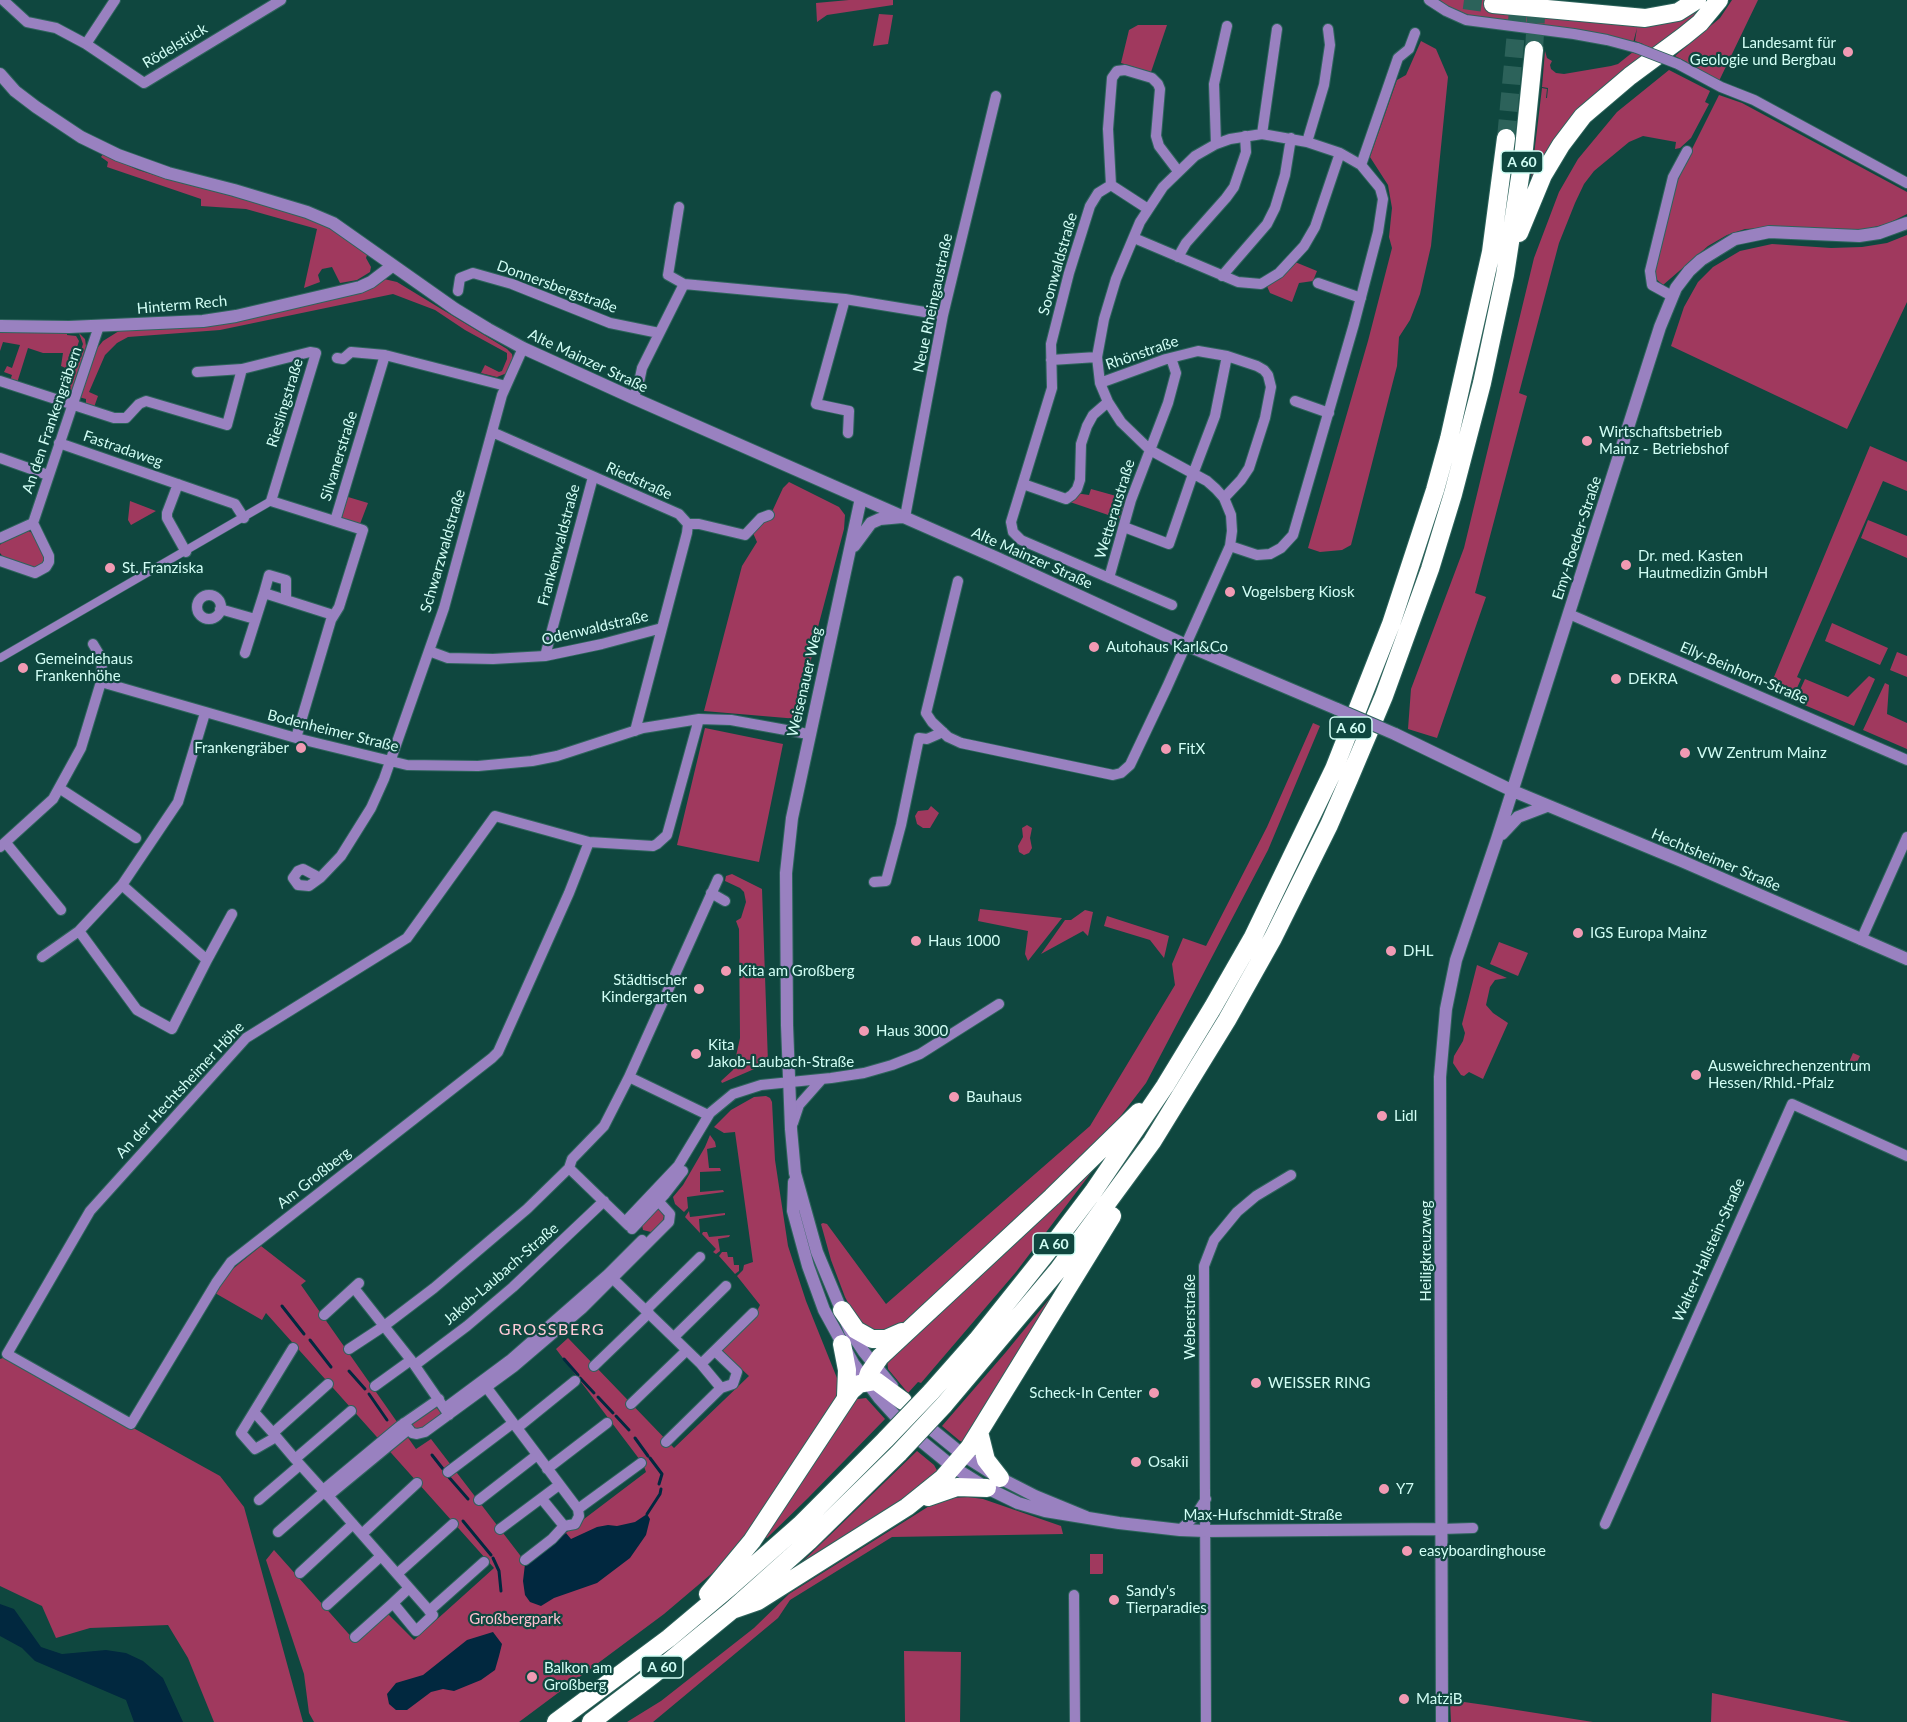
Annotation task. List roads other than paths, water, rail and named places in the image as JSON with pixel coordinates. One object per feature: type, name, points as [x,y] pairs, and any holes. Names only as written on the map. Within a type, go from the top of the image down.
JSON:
[{"type":"highway","points":[[1559,0],[1628,7],[1648,6],[1673,0]]},
{"type":"highway","points":[[1493,4],[1645,18],[1677,12],[1697,0]]},
{"type":"highway","points":[[1505,274],[1522,222],[1543,175],[1574,128],[1605,95],[1700,23],[1719,0]]},
{"type":"highway","name":"A 60","points":[[591,1722],[732,1610],[809,1541],[899,1453],[944,1405],[1058,1270],[1152,1142],[1227,1020],[1272,938],[1329,825],[1384,696],[1430,569],[1453,494],[1482,383],[1505,274],[1523,158],[1534,50]]},
{"type":"highway","name":"A 60","points":[[556,1722],[669,1638],[800,1525],[931,1392],[977,1340],[1093,1192],[1165,1086],[1213,1007],[1284,876],[1335,769],[1391,624],[1435,490],[1449,439],[1491,252],[1506,138]]},
{"type":"highway","points":[[866,1382],[874,1364],[914,1324],[1052,1197],[1165,1086]]},
{"type":"highway","points":[[732,1610],[758,1601],[908,1507],[930,1491],[958,1461],[979,1432],[1109,1221],[1152,1142]]},
{"type":"highway","points":[[842,1310],[856,1330],[872,1339],[890,1338],[914,1324]]},
{"type":"highway","points":[[842,1344],[847,1370],[846,1396]]},
{"type":"highway","points":[[669,1638],[752,1541],[846,1396],[857,1385],[876,1381],[903,1401]]},
{"type":"highway","points":[[908,1507],[951,1488],[994,1483],[979,1432]]},
{"type":"street","name":"Rödelstück","points":[[3,0],[27,22],[56,28],[86,44],[144,82],[281,0]]},
{"type":"street","points":[[86,44],[115,0]]},
{"type":"street","points":[[1429,0],[1466,20],[1585,36],[1637,48],[1678,64],[1721,87],[1754,100],[1907,183]]},
{"type":"street","points":[[1216,144],[1214,84],[1227,26]]},
{"type":"street","points":[[1262,134],[1277,29]]},
{"type":"street","points":[[1308,142],[1324,85],[1330,45],[1328,29]]},
{"type":"street","points":[[1362,165],[1398,58],[1409,49],[1415,33]]},
{"type":"street","points":[[1148,209],[1111,185],[1107,129],[1112,78],[1117,71],[1125,70],[1152,78],[1158,84],[1160,88],[1156,136],[1159,146],[1178,171]]},
{"type":"street","name":"Alte Mainzer Straße","points":[[0,74],[15,91],[36,107],[81,137],[118,155],[168,173],[307,212],[333,224],[472,319],[523,348],[905,517],[1186,645],[1395,734],[1513,791]]},
{"type":"street","name":"Neue Rheingaustraße","points":[[905,517],[943,315],[996,96]]},
{"type":"street","points":[[958,580],[927,713],[932,722],[948,737],[961,743],[1103,774],[1121,773],[1130,765],[1186,645],[1230,546],[1232,531],[1231,515],[1224,498],[1207,481],[1150,450],[1121,422],[1107,402],[1100,383],[1097,357],[1104,318],[1116,279],[1134,238],[1148,209],[1163,187],[1195,156],[1216,144],[1262,134],[1308,142],[1340,153],[1362,165],[1380,188],[1383,199],[1378,232],[1361,298],[1293,535],[1281,548],[1269,554],[1257,555],[1230,546]]},
{"type":"street","points":[[1178,257],[1192,235],[1234,187],[1246,152],[1245,136]]},
{"type":"street","points":[[1222,276],[1267,224],[1275,208],[1285,175],[1291,138]]},
{"type":"street","points":[[1672,296],[1652,285],[1650,271],[1674,177],[1687,150]]},
{"type":"street","points":[[1134,238],[1238,282],[1261,284],[1279,273],[1292,261],[1315,227],[1340,153]]},
{"type":"street","name":"Soonwaldstraße","points":[[1012,532],[1011,522],[1052,388],[1051,344],[1069,273],[1090,206],[1098,193],[1111,185]]},
{"type":"street","points":[[679,207],[668,275],[684,284],[845,299],[943,315]]},
{"type":"street","name":"Emy-Roeder-Straße","points":[[1513,791],[1660,327],[1672,296],[1682,280],[1701,260],[1735,239],[1769,232],[1859,236],[1878,233],[1907,223]]},
{"type":"street","name":"Hinterm Rech","points":[[0,326],[99,326],[203,321],[236,316],[360,287],[371,282],[392,266]]},
{"type":"street","name":"Donnersbergstraße","points":[[458,291],[460,278],[473,273],[512,284],[610,323],[659,333]]},
{"type":"street","points":[[633,398],[642,368],[684,284]]},
{"type":"street","points":[[1318,284],[1361,298]]},
{"type":"street","points":[[845,299],[816,404],[849,411],[848,433]]},
{"type":"street","name":"An den Frankengräbern","points":[[33,523],[99,326]]},
{"type":"street","name":"Schwarzwaldstraße","points":[[320,878],[341,856],[354,837],[371,808],[390,762],[444,608],[506,386],[523,348]]},
{"type":"street","name":"Rhönstraße","points":[[1100,383],[1198,351],[1227,356],[1264,370],[1271,387],[1265,418],[1249,468],[1224,498]]},
{"type":"street","name":"Rieslingstraße","points":[[196,372],[242,369],[310,352],[316,353],[272,501]]},
{"type":"street","points":[[337,358],[343,359],[351,352],[385,355],[506,386]]},
{"type":"street","name":"Silvanerstraße","points":[[296,738],[333,615],[339,608],[363,531],[335,521],[385,355]]},
{"type":"street","points":[[1124,527],[1169,544],[1192,474],[1215,416],[1227,356]]},
{"type":"street","points":[[1051,360],[1097,357]]},
{"type":"street","name":"Wetteraustraße","points":[[1109,578],[1176,373],[1171,358]]},
{"type":"street","points":[[0,381],[120,419],[126,418],[139,404],[146,401],[227,425],[242,369]]},
{"type":"street","points":[[1295,401],[1329,413]]},
{"type":"street","points":[[1023,484],[1066,499],[1072,495],[1080,480],[1082,444],[1087,426],[1093,415],[1107,402]]},
{"type":"street","name":"Riedstraße","points":[[492,432],[679,514],[688,524],[699,524],[745,535],[761,518],[769,515]]},
{"type":"street","name":"Fastradaweg","points":[[59,443],[236,504],[244,518]]},
{"type":"street","points":[[0,458],[48,475]]},
{"type":"street","name":"Frankenwaldstraße","points":[[545,656],[593,477]]},
{"type":"street","points":[[178,484],[166,513],[186,552]]},
{"type":"street","name":"Weisenauer Weg","points":[[786,873],[792,818],[808,735],[861,498]]},
{"type":"street","points":[[0,658],[272,501],[335,521]]},
{"type":"street","points":[[848,558],[858,538],[871,523],[880,519],[905,517]]},
{"type":"street","points":[[0,538],[33,523],[49,556],[46,567],[31,573],[0,561]]},
{"type":"street","points":[[634,731],[688,524]]},
{"type":"street","name":"Wetteraustraße","points":[[1012,532],[1021,540],[1172,606]]},
{"type":"street","points":[[244,653],[269,575],[285,580],[286,600]]},
{"type":"street","points":[[264,593],[333,615]]},
{"type":"street","points":[[220,609],[255,619]]},
{"type":"street","name":"Elly-Beinhorn-Straße","points":[[1569,614],[1907,760]]},
{"type":"street","name":"Odenwaldstraße","points":[[429,651],[448,658],[493,659],[545,656],[662,628]]},
{"type":"street","points":[[61,910],[3,845],[53,800],[81,748],[101,682],[102,659],[93,644]]},
{"type":"street","name":"Bodenheimer Straße","points":[[101,682],[296,738],[407,765],[478,766],[532,761],[557,756],[634,731],[699,719],[731,720],[808,735]]},
{"type":"street","points":[[42,957],[79,931],[122,885],[178,802],[205,713]]},
{"type":"street","points":[[589,842],[653,846],[667,835],[699,719]]},
{"type":"street","points":[[874,882],[886,881],[901,825],[919,738],[927,739],[943,732]]},
{"type":"street","points":[[59,788],[136,838]]},
{"type":"street","name":"Hechtsheimer Straße","points":[[1513,791],[1907,959]]},
{"type":"street","name":"Heiligkreuzweg","points":[[1442,1722],[1440,1077],[1445,1015],[1456,960],[1513,791]]},
{"type":"street","points":[[1497,839],[1514,820],[1547,806]]},
{"type":"street","name":"An der Hechtsheimer Höhe","points":[[7,1354],[90,1211],[238,1046],[257,1029],[407,938],[495,816],[589,842]]},
{"type":"street","points":[[1861,939],[1907,837]]},
{"type":"street","name":"Am Großberg","points":[[7,1354],[131,1424],[231,1262],[498,1052],[569,893],[589,842]]},
{"type":"street","name":"Max-Hufschmidt-Straße","points":[[786,873],[786,988],[791,1129],[795,1173],[793,1211],[824,1310],[866,1382],[910,1432],[1034,1508],[1056,1514],[1116,1523],[1206,1531],[1441,1528]]},
{"type":"street","points":[[349,1349],[434,1288],[527,1209],[569,1168],[572,1159],[604,1126],[629,1077],[718,879]]},
{"type":"street","points":[[122,885],[207,960]]},
{"type":"street","points":[[711,893],[725,901]]},
{"type":"street","points":[[79,931],[137,1010],[172,1029],[232,914]]},
{"type":"street","points":[[628,1226],[688,1163],[705,1120],[725,1100],[744,1089],[761,1084],[822,1079],[892,1065],[920,1054],[999,1004]]},
{"type":"street","points":[[629,1077],[705,1120]]},
{"type":"street","name":"Max-Hufschmidt-Straße","points":[[791,1129],[800,1105],[822,1079]]},
{"type":"street","name":"Walter-Hallstein-Straße","points":[[1605,1524],[1791,1104],[1907,1156]]},
{"type":"street","points":[[569,1168],[644,1242]]},
{"type":"street","name":"Max-Hufschmidt-Straße","points":[[795,1173],[817,1252],[850,1331],[903,1401],[958,1461]]},
{"type":"street","name":"Weberstraße","points":[[1206,1722],[1204,1266],[1214,1240],[1223,1226],[1256,1196],[1291,1175]]},
{"type":"street","points":[[278,1532],[406,1427],[484,1385],[550,1331],[670,1220],[670,1214],[656,1198]]},
{"type":"street","name":"Jakob-Laubach-Straße","points":[[375,1386],[467,1326],[513,1287],[604,1201]]},
{"type":"street","points":[[594,1366],[700,1257]]},
{"type":"street","points":[[611,1276],[701,1364],[721,1388]]},
{"type":"street","points":[[324,1315],[356,1286],[444,1407]]},
{"type":"street","points":[[674,1337],[726,1286]]},
{"type":"street","points":[[701,1364],[753,1313]]},
{"type":"street","points":[[293,1348],[241,1433],[255,1449],[274,1435],[328,1384]]},
{"type":"street","points":[[631,1404],[686,1351]]},
{"type":"street","points":[[666,1442],[721,1388],[733,1384],[737,1372],[715,1352]]},
{"type":"street","points":[[448,1472],[575,1381]]},
{"type":"street","points":[[484,1385],[578,1509],[579,1516],[575,1524],[564,1526],[552,1539],[525,1560]]},
{"type":"street","points":[[406,1427],[420,1434],[444,1407]]},
{"type":"street","points":[[259,1500],[351,1411]]},
{"type":"street","points":[[254,1412],[433,1616],[416,1630],[393,1603]]},
{"type":"street","points":[[547,1469],[608,1423]]},
{"type":"street","points":[[479,1500],[537,1455]]},
{"type":"street","points":[[578,1509],[641,1463]]},
{"type":"street","points":[[362,1534],[417,1483]]},
{"type":"street","points":[[500,1529],[559,1485]]},
{"type":"street","points":[[542,1498],[564,1526]]},
{"type":"street","points":[[1180,1530],[1195,1516],[1206,1498]]},
{"type":"street","points":[[300,1573],[353,1524]]},
{"type":"street","points":[[397,1574],[453,1524]]},
{"type":"street","points":[[1441,1528],[1473,1528]]},
{"type":"street","points":[[327,1605],[381,1556]]},
{"type":"street","points":[[429,1611],[484,1562]]},
{"type":"street","points":[[355,1637],[409,1588]]},
{"type":"street","points":[[1074,1595],[1075,1722]]},
{"type":"water","points":[[647,1514],[650,1519],[646,1535],[630,1558],[597,1583],[554,1598],[541,1606],[530,1602],[525,1595],[523,1581],[525,1564],[566,1533],[571,1539],[597,1527],[635,1522]]},
{"type":"water","points":[[0,1604],[14,1609],[41,1647],[62,1654],[106,1650],[126,1653],[143,1661],[163,1678],[183,1722],[134,1722],[126,1700],[35,1661],[22,1648],[0,1636]]},
{"type":"water","points":[[493,1632],[502,1644],[499,1656],[495,1670],[481,1680],[454,1691],[443,1689],[431,1692],[407,1710],[396,1710],[389,1704],[387,1694],[396,1683],[423,1675],[467,1640]]},
{"type":"waterway","points":[[282,1306],[304,1334]]},
{"type":"waterway","points":[[310,1340],[331,1367]]},
{"type":"waterway","points":[[564,1359],[578,1375]]},
{"type":"waterway","points":[[349,1371],[365,1389]]},
{"type":"waterway","points":[[580,1378],[594,1393]]},
{"type":"waterway","points":[[369,1394],[387,1420]]},
{"type":"waterway","points":[[598,1397],[613,1413]]},
{"type":"waterway","points":[[616,1416],[629,1430]]},
{"type":"waterway","points":[[635,1438],[648,1456]]},
{"type":"waterway","points":[[432,1455],[443,1469]]},
{"type":"waterway","points":[[650,1458],[662,1474],[659,1484]]},
{"type":"waterway","points":[[447,1475],[468,1499]]},
{"type":"waterway","points":[[647,1514],[661,1489]]},
{"type":"waterway","points":[[463,1521],[491,1555]]},
{"type":"waterway","points":[[493,1558],[499,1571],[501,1591]]},
{"type":"tunnel","points":[[1464,0],[1493,4]]},
{"type":"tunnel","points":[[1506,138],[1519,0]]},
{"type":"tunnel","points":[[1534,50],[1537,0]]},
{"type":"place","name":"Landesamt für Geologie und Bergbau","points":[[1848,52]]},
{"type":"place","name":"Wirtschaftsbetrieb Mainz - Betriebshof","points":[[1587,441]]},
{"type":"place","name":"Dr. med. Kasten Hautmedizin GmbH","points":[[1626,565]]},
{"type":"place","name":"St. Franziska","points":[[110,568]]},
{"type":"place","name":"Vogelsberg Kiosk","points":[[1230,592]]},
{"type":"place","name":"Autohaus Karl&Co","points":[[1094,647]]},
{"type":"place","name":"Gemeindehaus Frankenhöhe","points":[[23,668]]},
{"type":"place","name":"DEKRA","points":[[1616,679]]},
{"type":"place","name":"Frankengräber","points":[[301,748]]},
{"type":"place","name":"FitX","points":[[1166,749]]},
{"type":"place","name":"VW Zentrum Mainz","points":[[1685,753]]},
{"type":"place","name":"IGS Europa Mainz","points":[[1578,933]]},
{"type":"place","name":"Haus 1000","points":[[916,941]]},
{"type":"place","name":"DHL","points":[[1391,951]]},
{"type":"place","name":"Kita am Großberg","points":[[726,971]]},
{"type":"place","name":"Städtischer Kindergarten","points":[[699,989]]},
{"type":"place","name":"Haus 3000","points":[[864,1031]]},
{"type":"place","name":"Kita Jakob-Laubach-Straße","points":[[696,1054]]},
{"type":"place","name":"Ausweichrechenzentrum Hessen/Rhld.-Pfalz","points":[[1696,1075]]},
{"type":"place","name":"Bauhaus","points":[[954,1097]]},
{"type":"place","name":"Lidl","points":[[1382,1116]]},
{"type":"place","name":"WEISSER RING","points":[[1256,1383]]},
{"type":"place","name":"Scheck-In Center","points":[[1154,1393]]},
{"type":"place","name":"Osakii","points":[[1136,1462]]},
{"type":"place","name":"Y7","points":[[1384,1489]]},
{"type":"place","name":"easyboardinghouse","points":[[1407,1551]]},
{"type":"place","name":"Sandy's Tierparadies","points":[[1114,1600]]},
{"type":"place","name":"Balkon am Großberg","points":[[532,1677]]},
{"type":"place","name":"MatziB","points":[[1404,1699]]},
{"type":"district","name":"GROSSBERG","points":[[552,1330]]},
{"type":"park label","name":"Großbergpark","points":[[515,1619]]}]
